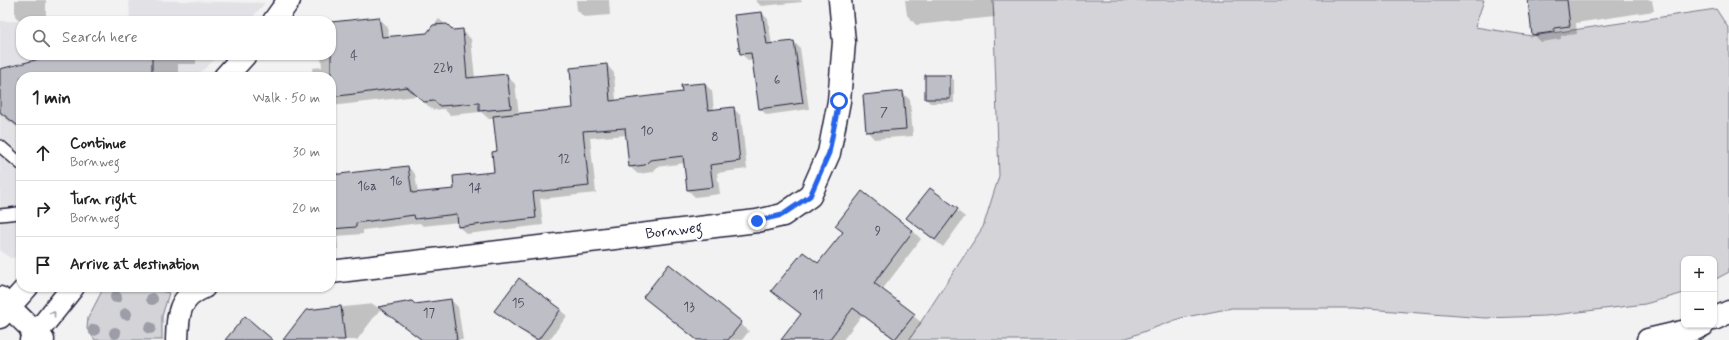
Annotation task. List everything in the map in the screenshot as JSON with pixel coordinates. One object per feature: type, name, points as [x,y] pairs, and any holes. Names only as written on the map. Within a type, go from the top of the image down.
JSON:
[{"type":"main road","points":[[278,16],[289,0]]},
{"type":"main road","name":"Bornweg","points":[[336,271],[757,221],[782,215],[810,196],[829,153],[839,101],[844,42],[840,0]]},
{"type":"main road","points":[[230,72],[240,60]]},
{"type":"main road","points":[[21,292],[3,307],[37,338],[69,292]]},
{"type":"main road","points":[[177,340],[178,317],[182,306],[188,296],[193,292]]},
{"type":"main road","points":[[1717,318],[1729,312]]},
{"type":"main road","points":[[1648,340],[1697,328]]},
{"type":"lane","points":[[0,146],[16,160]]},
{"type":"lane","points":[[0,215],[16,213]]},
{"type":"shaded area","points":[[129,0],[265,3],[253,16],[130,16]]},
{"type":"shaded area","points":[[993,0],[1484,0],[1475,27],[1532,36],[1716,9],[1729,29],[1729,272],[1717,278],[1717,256],[1681,256],[1681,294],[1645,304],[1546,316],[1485,318],[1354,308],[1232,308],[1181,318],[1121,340],[909,340],[983,227],[999,176]]},
{"type":"shaded area","points":[[0,21],[16,21],[16,60],[214,60],[201,72],[16,72],[16,257],[10,258],[0,250]]},
{"type":"shaded area","points":[[101,292],[169,293],[162,316],[162,340],[95,340],[87,329],[88,318]]},
{"type":"building","points":[[1528,0],[1567,0],[1570,26],[1554,28],[1554,32],[1532,35]]},
{"type":"building","points":[[762,12],[767,44],[794,41],[803,103],[759,109],[751,53],[740,54],[734,15]]},
{"type":"building","points":[[379,17],[382,37],[427,33],[433,25],[447,24],[453,30],[463,29],[467,78],[507,74],[511,108],[479,111],[479,103],[440,106],[434,101],[424,102],[407,87],[336,96],[336,72],[331,72],[331,60],[336,60],[336,21]]},
{"type":"building","points":[[35,60],[152,60],[152,72],[16,72],[16,124],[0,112],[0,69]]},
{"type":"building","points":[[607,64],[610,101],[682,92],[681,85],[705,83],[708,110],[734,107],[740,161],[710,165],[713,187],[687,190],[683,156],[650,160],[645,165],[629,167],[625,128],[583,131],[589,186],[533,192],[536,218],[458,227],[457,214],[415,219],[414,215],[356,223],[356,227],[336,229],[336,174],[408,166],[412,193],[454,189],[453,176],[494,172],[492,152],[497,151],[493,116],[573,108],[570,68]]},
{"type":"building","points":[[925,75],[950,75],[950,99],[925,99]]},
{"type":"building","points":[[903,91],[906,129],[866,132],[863,95]]},
{"type":"building","points":[[930,188],[958,209],[935,240],[906,218]]},
{"type":"building","points":[[862,191],[913,231],[874,283],[915,314],[895,339],[853,308],[829,340],[781,340],[801,314],[771,291],[803,252],[818,263],[843,232],[835,226]]},
{"type":"building","points":[[669,264],[742,322],[728,340],[697,340],[643,297]]},
{"type":"building","points":[[519,278],[561,309],[538,340],[519,329],[494,311]]},
{"type":"building","points":[[451,299],[457,340],[422,340],[378,307],[412,301],[415,304]]},
{"type":"building","points":[[341,306],[345,340],[283,340],[306,310]]},
{"type":"building","points":[[245,316],[273,340],[225,340]]},
{"type":"route","points":[[757,221],[782,215],[810,196],[829,153],[839,101]]}]
